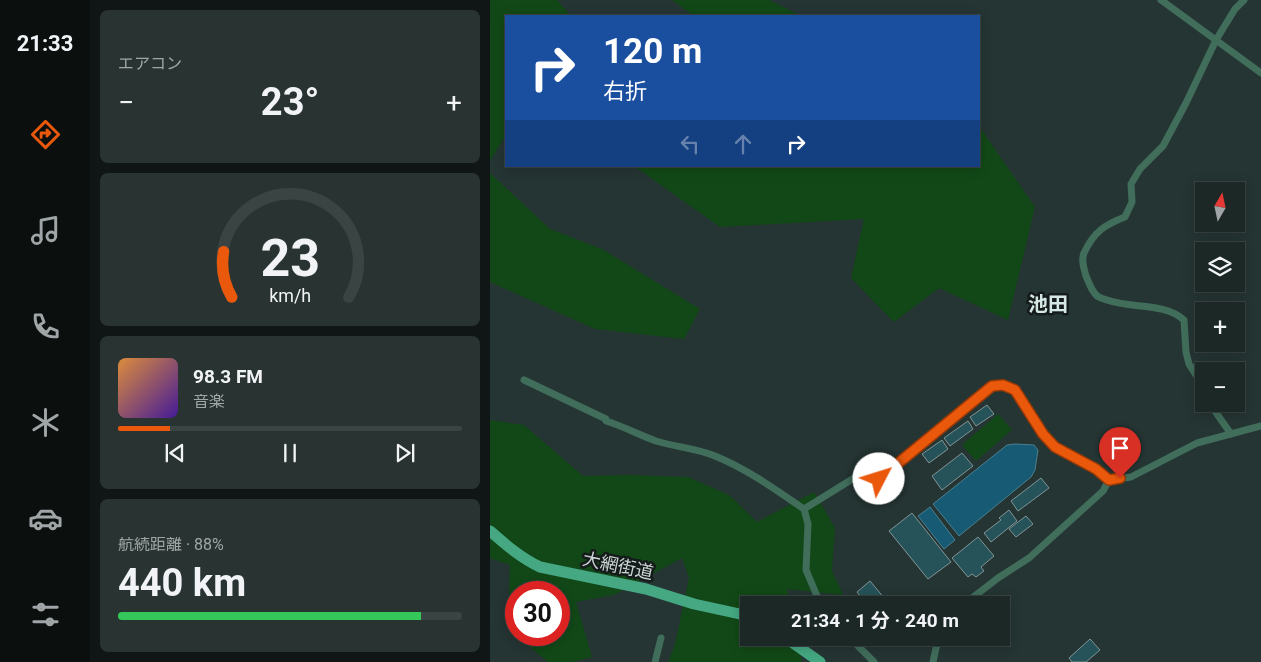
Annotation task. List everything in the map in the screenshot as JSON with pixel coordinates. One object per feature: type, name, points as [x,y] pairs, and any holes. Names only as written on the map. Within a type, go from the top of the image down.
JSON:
[{"type":"main road","name":"大網街道","points":[[490,531],[526,561],[540,567],[646,590],[694,604],[740,614]]},
{"type":"main road","points":[[797,646],[820,662]]},
{"type":"street","points":[[1160,0],[1261,73]]},
{"type":"street","points":[[1195,374],[1188,364],[1184,320],[1166,310],[1119,304],[1098,297],[1090,288],[1082,256],[1091,240],[1106,224],[1125,216],[1132,202],[1131,184],[1140,169],[1163,146],[1216,40],[1235,9],[1244,0]]},
{"type":"street","points":[[524,380],[606,419],[606,421],[638,434],[657,441],[693,448],[714,455],[738,467],[804,508],[808,524],[806,570],[817,596]]},
{"type":"street","points":[[804,508],[859,475],[879,479],[992,386],[1003,385],[1015,390],[1043,434],[1055,447],[1096,469],[1109,480],[1131,477],[1197,443],[1261,426]]},
{"type":"street","points":[[1216,412],[1231,434]]},
{"type":"street","points":[[975,596],[1029,558],[1103,491],[1109,480]]},
{"type":"street","points":[[655,662],[660,638]]},
{"type":"street","points":[[858,646],[874,662]]},
{"type":"street","points":[[933,662],[937,646]]},
{"type":"green space","points":[[490,0],[557,0],[570,15],[505,15],[505,137],[490,161]]},
{"type":"green space","points":[[672,0],[769,0],[799,15],[693,15]]},
{"type":"green space","points":[[980,127],[1035,207],[1008,320],[939,288],[894,322],[851,278],[864,219],[720,227],[635,167],[980,167]]},
{"type":"green space","points":[[490,173],[550,229],[602,249],[700,309],[684,339],[595,329],[490,282]]},
{"type":"green space","points":[[998,414],[1012,430],[976,461],[962,445]]},
{"type":"green space","points":[[490,420],[524,425],[583,476],[688,477],[729,495],[757,522],[814,492],[835,528],[832,571],[843,595],[787,589],[788,596],[740,596],[740,646],[799,646],[802,662],[668,662],[675,644],[689,578],[682,558],[614,595],[576,602],[592,657],[573,662],[548,662],[529,646],[570,646],[570,581],[510,581],[510,565],[490,558]]},
{"type":"water","points":[[1007,445],[1034,445],[1038,450],[1035,470],[1031,477],[959,536],[933,504]]},
{"type":"water","points":[[930,507],[955,540],[944,549],[918,516]]},
{"type":"building","points":[[987,405],[994,414],[976,426],[970,417]]},
{"type":"building","points":[[968,421],[973,429],[950,446],[944,438]]},
{"type":"building","points":[[942,440],[948,449],[929,463],[922,454]]},
{"type":"building","points":[[962,453],[973,466],[942,490],[932,476]]},
{"type":"building","points":[[1041,478],[1049,488],[1018,511],[1011,501]]},
{"type":"building","points":[[1009,510],[1017,521],[991,542],[984,533],[1001,520],[999,518]]},
{"type":"building","points":[[912,513],[951,562],[928,579],[889,531]]},
{"type":"building","points":[[1026,516],[1033,524],[1016,537],[1009,529]]},
{"type":"building","points":[[978,537],[994,556],[981,567],[984,571],[976,577],[972,574],[968,577],[952,558]]},
{"type":"building","points":[[870,581],[882,596],[860,596],[857,592]]},
{"type":"building","points":[[1090,639],[1100,650],[1086,662],[1072,662],[1069,658]]},
{"type":"district","name":"池田","points":[[1048,304]]},
{"type":"route","points":[[879,479],[992,386],[1003,385],[1015,390],[1043,434],[1055,447],[1096,469],[1109,480],[1120,478]]}]
